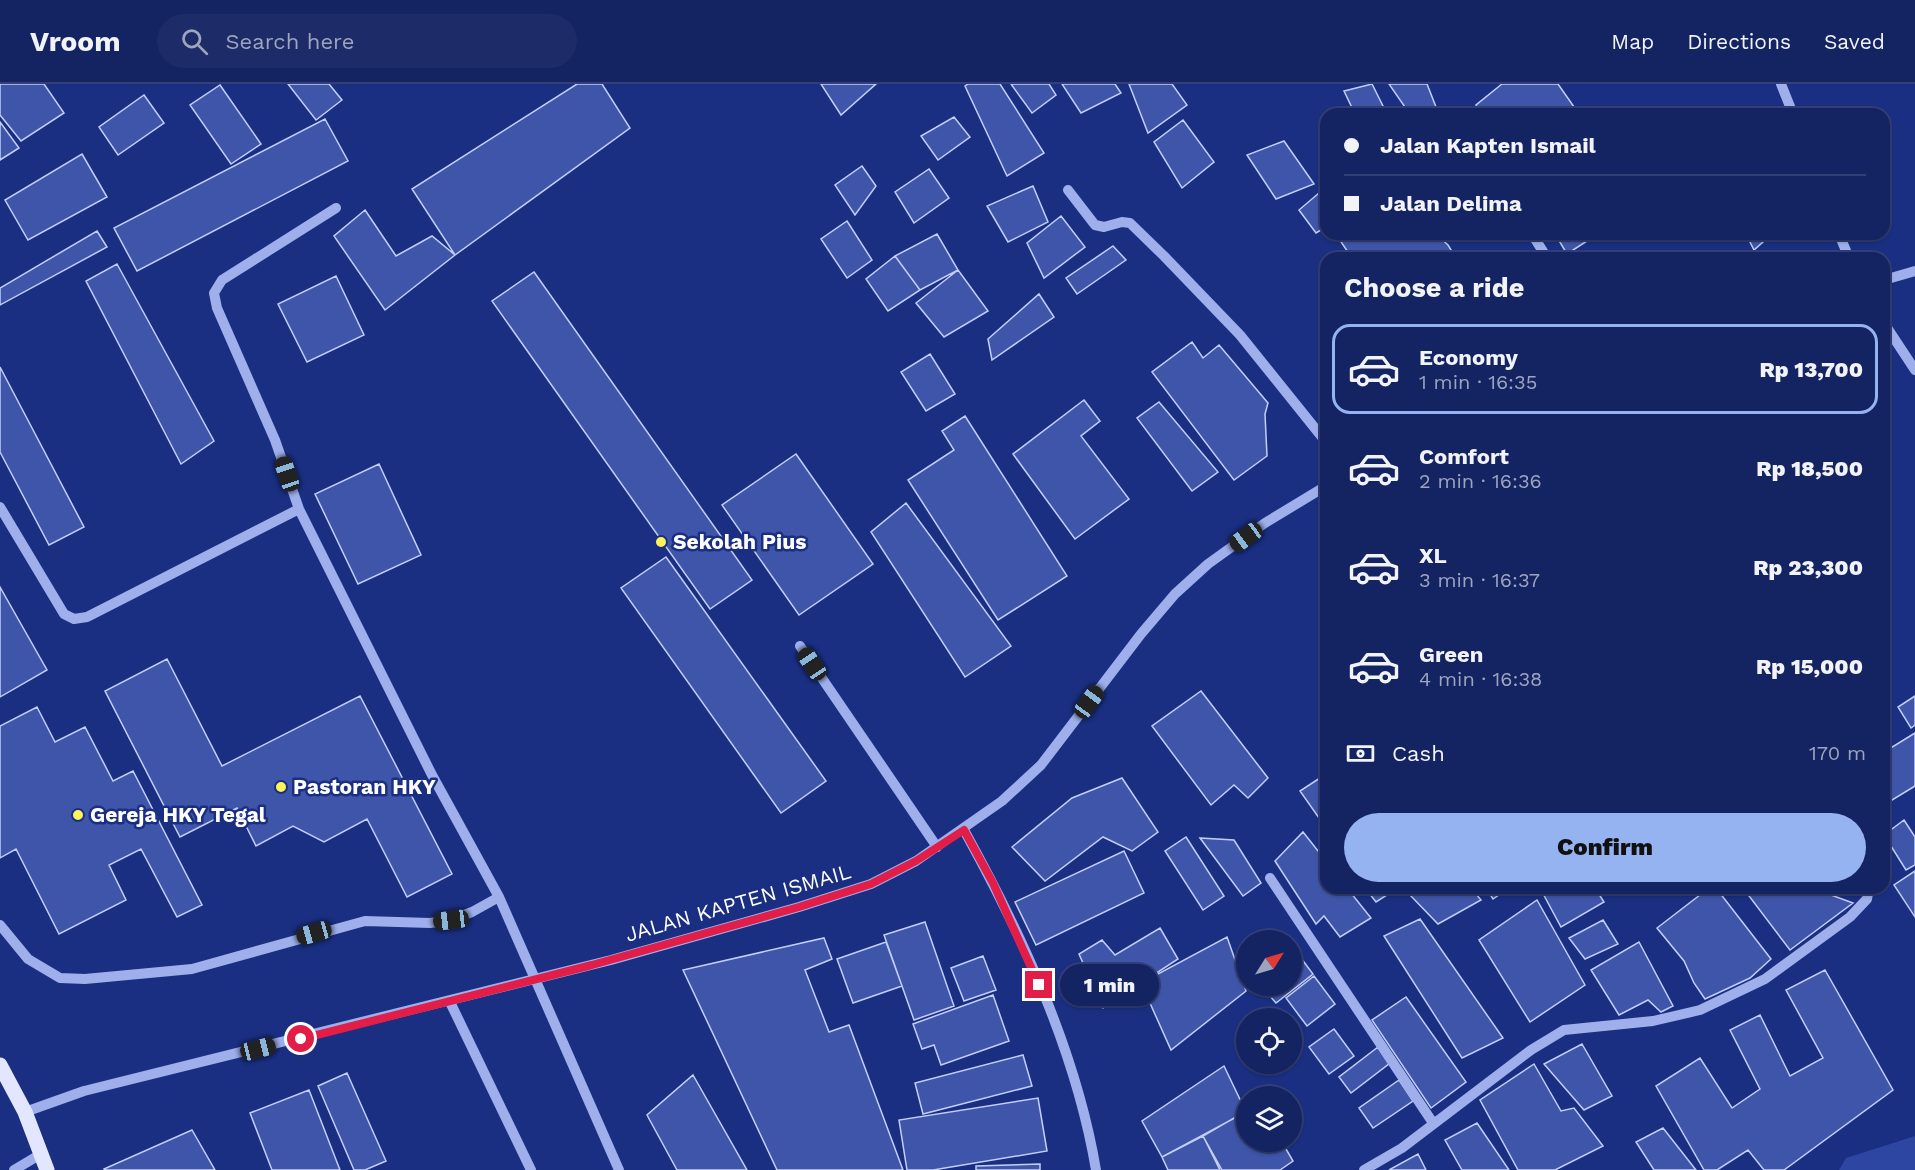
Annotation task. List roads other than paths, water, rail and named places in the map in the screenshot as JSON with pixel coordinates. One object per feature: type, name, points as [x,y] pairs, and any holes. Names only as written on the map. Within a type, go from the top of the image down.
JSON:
[{"type":"main road","points":[[0,1065],[25,1112],[47,1170]]},
{"type":"street","points":[[1781,84],[1791,108]]},
{"type":"street","points":[[1068,190],[1095,225],[1104,227],[1122,222],[1130,224],[1164,256],[1240,335],[1320,435]]},
{"type":"street","points":[[336,208],[222,280],[214,293],[217,308],[275,440],[299,509],[432,775],[499,897],[618,1170]]},
{"type":"street","points":[[1890,278],[1915,270]]},
{"type":"street","points":[[1890,332],[1915,370]]},
{"type":"street","name":"JALAN KAPTEN ISMAIL","points":[[25,1112],[84,1091],[536,980],[799,907],[871,884],[938,847],[1002,801],[1041,765],[1141,634],[1175,594],[1208,564],[1264,523],[1320,490]]},
{"type":"street","points":[[0,507],[64,614],[74,619],[87,616],[299,509]]},
{"type":"street","points":[[800,646],[938,847]]},
{"type":"street","points":[[964,830],[993,883],[1022,944],[1063,1047],[1089,1128],[1095,1170]]},
{"type":"street","points":[[1270,878],[1433,1123]]},
{"type":"street","points":[[1364,1170],[1402,1148],[1531,1050],[1564,1030],[1653,1021],[1700,1010],[1765,979],[1850,917],[1867,898],[1868,894]]},
{"type":"street","points":[[0,925],[28,959],[60,978],[85,979],[192,969],[365,921],[451,920],[472,912],[499,897]]},
{"type":"street","points":[[450,1002],[531,1170]]},
{"type":"street","points":[[14,1170],[41,1154]]},
{"type":"place","name":"Sekolah Pius","points":[[661,542]]},
{"type":"place","name":"Pastoran HKY","points":[[281,787]]},
{"type":"place","name":"Gereja HKY Tegal","points":[[78,815]]}]
